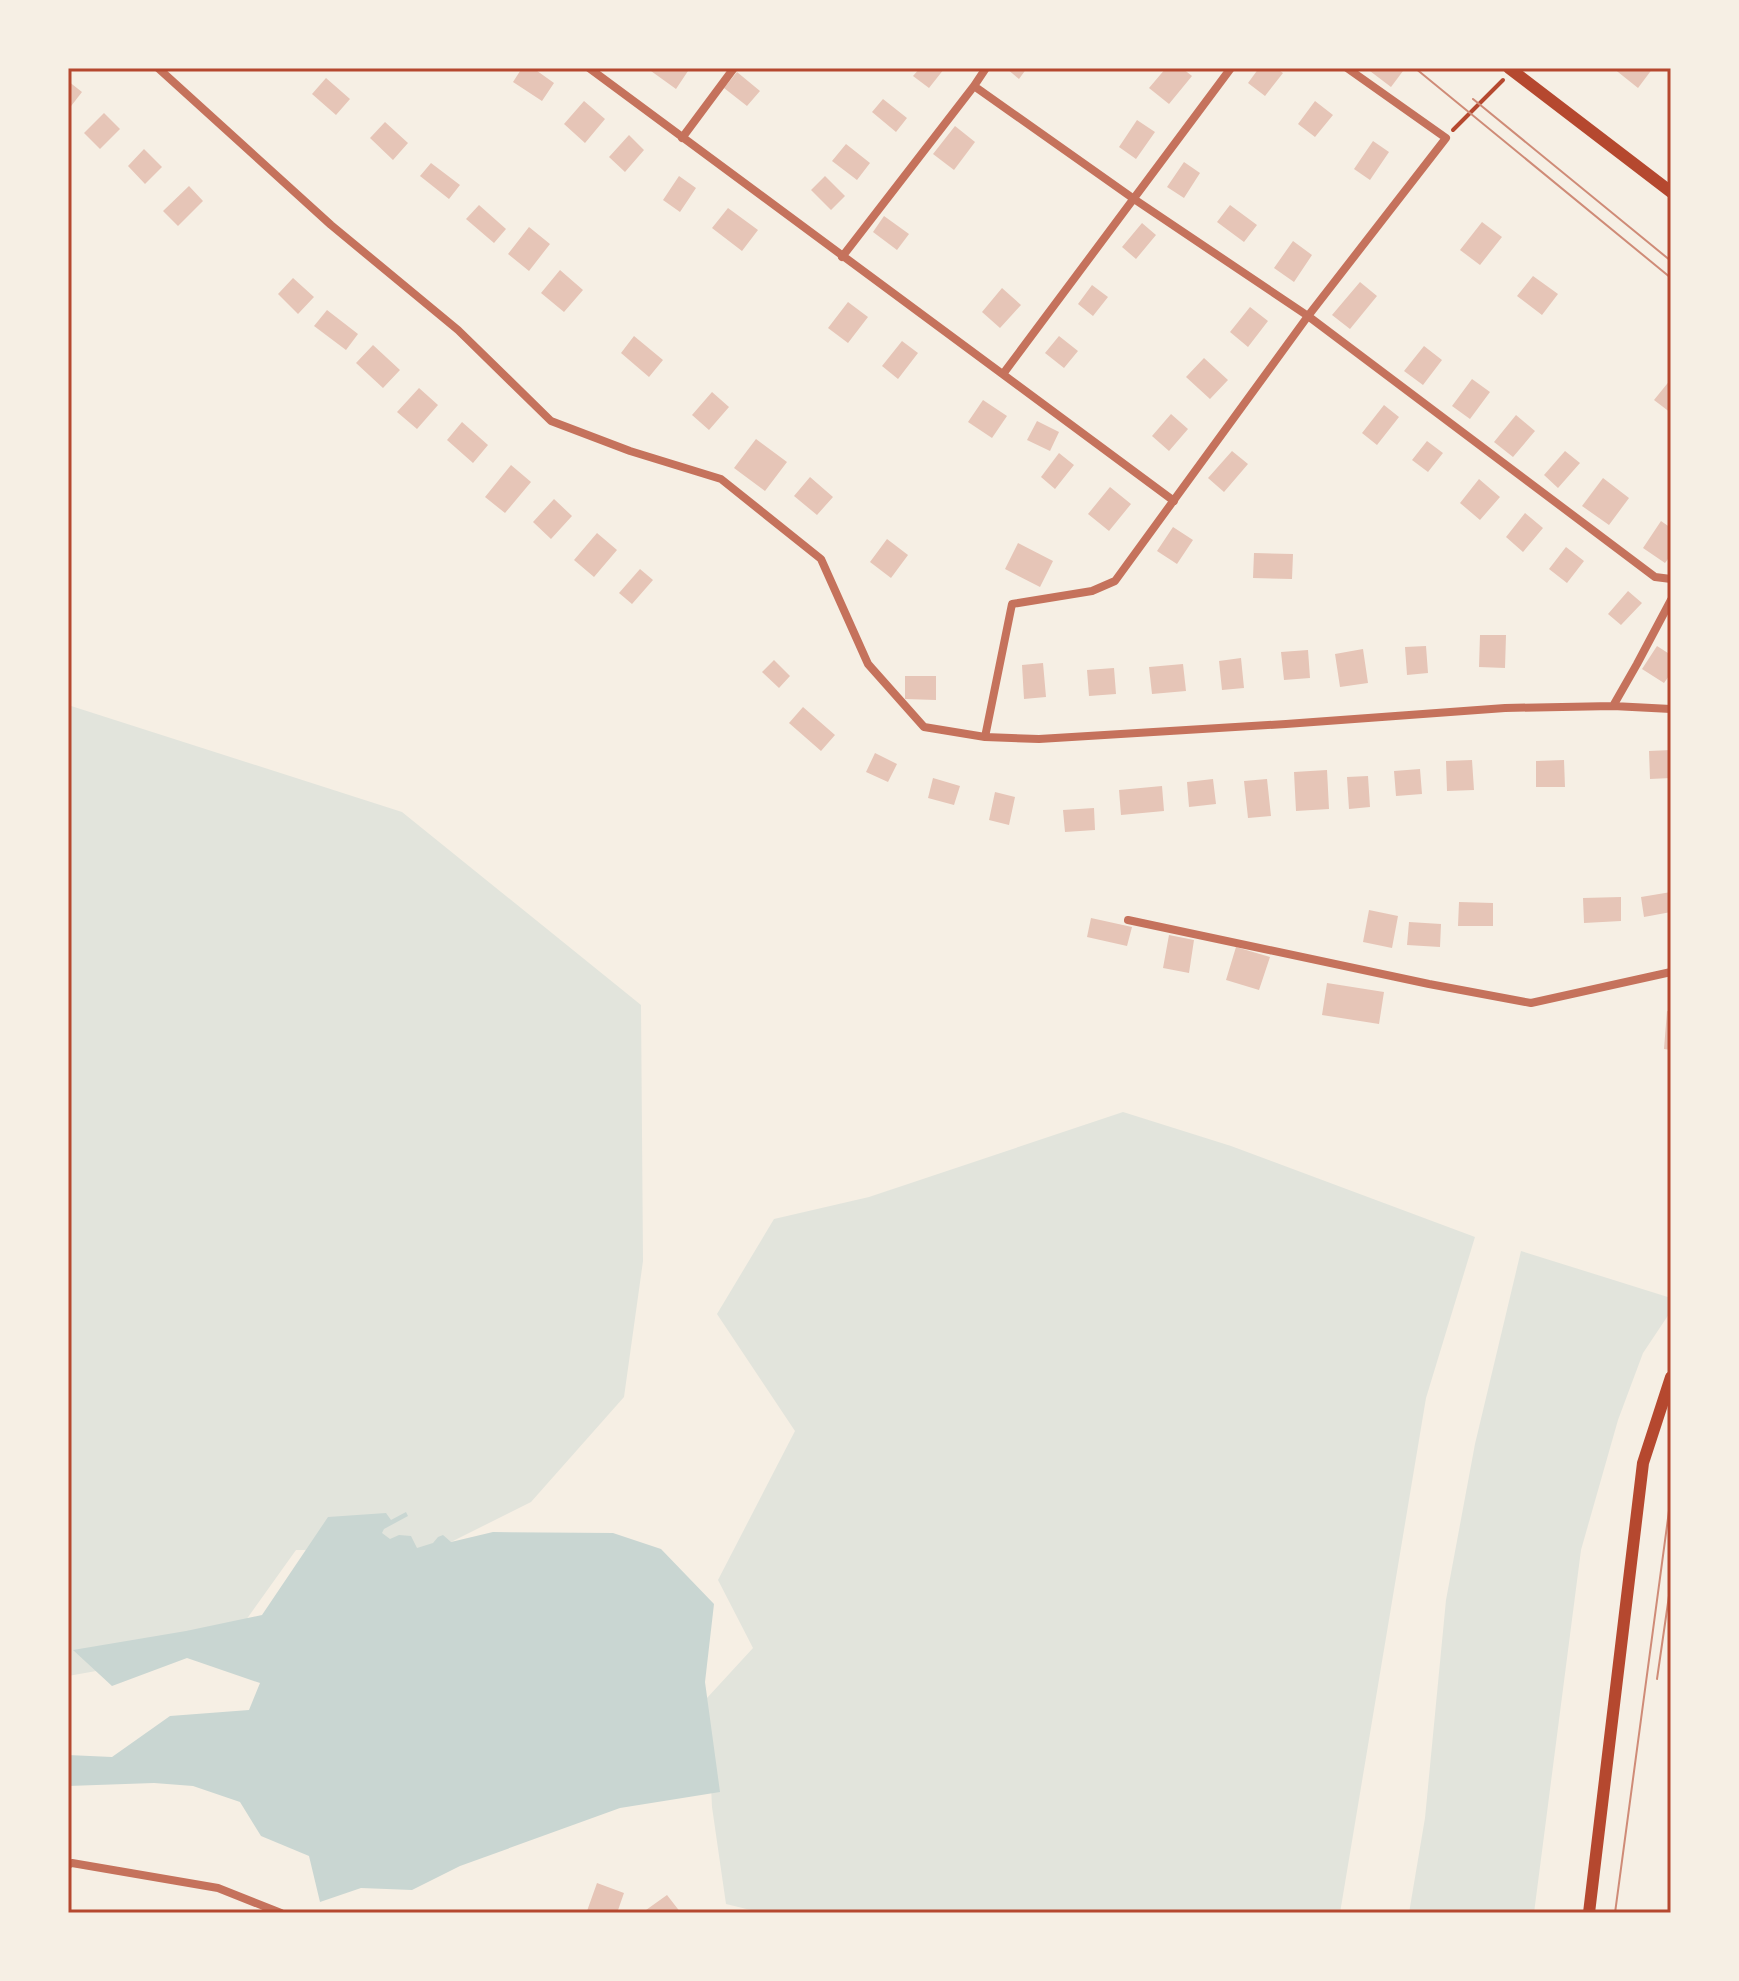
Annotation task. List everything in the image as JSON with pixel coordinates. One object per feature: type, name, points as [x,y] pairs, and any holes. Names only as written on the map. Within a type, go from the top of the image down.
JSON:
[{"type":"main road","points":[[1512,69],[1671,192]]},
{"type":"main road","points":[[1589,1913],[1643,1463],[1671,1377]]},
{"type":"street","points":[[158,68],[331,225],[458,330],[551,421],[630,451],[721,479],[821,559],[868,664],[924,727],[985,737],[1039,739],[1505,708],[1613,706],[1671,709]]},
{"type":"street","points":[[589,68],[1174,501]]},
{"type":"street","points":[[682,138],[734,68]]},
{"type":"street","points":[[842,257],[986,68]]},
{"type":"street","points":[[1003,374],[1231,68]]},
{"type":"street","points":[[985,737],[1012,604],[1092,591],[1115,581],[1308,316],[1446,138],[1347,68]]},
{"type":"street","points":[[974,86],[1308,316],[1655,577],[1671,579]]},
{"type":"street","points":[[1613,706],[1671,600]]},
{"type":"street","points":[[1128,920],[1531,1003],[1671,972]]},
{"type":"street","points":[[68,1865],[72,1863],[218,1888],[281,1913]]},
{"type":"path","points":[[1446,138],[1512,69]]},
{"type":"shaded area","points":[[68,705],[402,812],[641,1005],[643,1261],[624,1397],[531,1502],[435,1550],[296,1550],[226,1648],[68,1676]]},
{"type":"shaded area","points":[[1123,1112],[1231,1146],[1475,1237],[1426,1398],[1340,1913],[763,1913],[726,1904],[712,1807],[707,1698],[753,1648],[718,1580],[795,1431],[717,1314],[774,1219],[869,1197]]},
{"type":"shaded area","points":[[1521,1251],[1671,1298],[1671,1311],[1643,1353],[1618,1420],[1581,1550],[1534,1913],[1409,1913],[1425,1818],[1446,1600],[1475,1444]]},
{"type":"shaded area","points":[[406,1512],[408,1516],[382,1533],[390,1539],[399,1535],[411,1536],[417,1548],[433,1543],[443,1535],[451,1542],[493,1532],[613,1533],[661,1549],[714,1604],[705,1682],[720,1792],[620,1808],[460,1866],[412,1890],[361,1888],[320,1902],[309,1856],[261,1836],[240,1802],[193,1786],[154,1783],[68,1786],[68,1755],[112,1757],[170,1716],[249,1710],[260,1683],[187,1658],[112,1686],[73,1650],[262,1615],[328,1517],[386,1513],[391,1520]]},
{"type":"building","points":[[522,68],[533,68],[554,83],[542,101],[513,82]]},
{"type":"building","points":[[653,68],[690,68],[676,89],[651,71]]},
{"type":"building","points":[[920,68],[944,69],[929,88],[913,76]]},
{"type":"building","points":[[1006,68],[1027,68],[1019,79]]},
{"type":"building","points":[[1166,68],[1182,68],[1192,76],[1169,104],[1149,88]]},
{"type":"building","points":[[1259,68],[1276,68],[1283,73],[1265,96],[1248,83]]},
{"type":"building","points":[[1366,68],[1399,68],[1403,71],[1391,87]]},
{"type":"building","points":[[1613,68],[1653,68],[1638,88]]},
{"type":"building","points":[[737,72],[760,91],[747,106],[724,88]]},
{"type":"building","points":[[326,78],[350,99],[336,115],[312,94]]},
{"type":"building","points":[[68,81],[82,92],[68,110]]},
{"type":"building","points":[[883,99],[907,118],[896,132],[872,112]]},
{"type":"building","points":[[584,101],[605,119],[585,143],[564,124]]},
{"type":"building","points":[[1315,101],[1333,115],[1315,137],[1298,124]]},
{"type":"building","points":[[104,113],[120,129],[100,149],[84,133]]},
{"type":"building","points":[[1137,120],[1155,132],[1136,159],[1119,147]]},
{"type":"building","points":[[385,122],[408,143],[393,160],[370,138]]},
{"type":"building","points":[[955,126],[975,142],[954,170],[933,154]]},
{"type":"building","points":[[629,135],[644,150],[625,172],[609,157]]},
{"type":"building","points":[[1373,141],[1389,152],[1370,180],[1354,169]]},
{"type":"building","points":[[846,144],[870,163],[857,180],[832,161]]},
{"type":"building","points":[[144,149],[162,167],[145,184],[128,166]]},
{"type":"building","points":[[1184,162],[1200,173],[1184,198],[1167,187]]},
{"type":"building","points":[[431,163],[460,185],[449,199],[420,176]]},
{"type":"building","points":[[679,176],[696,188],[680,212],[663,200]]},
{"type":"building","points":[[825,176],[845,196],[831,210],[811,190]]},
{"type":"building","points":[[189,186],[203,201],[178,226],[163,211]]},
{"type":"building","points":[[479,205],[506,229],[494,243],[466,219]]},
{"type":"building","points":[[1230,205],[1257,225],[1244,242],[1217,222]]},
{"type":"building","points":[[728,208],[758,230],[742,251],[712,228]]},
{"type":"building","points":[[884,216],[909,234],[897,250],[873,232]]},
{"type":"building","points":[[1482,222],[1502,237],[1480,265],[1460,250]]},
{"type":"building","points":[[1142,223],[1156,235],[1136,259],[1122,247]]},
{"type":"building","points":[[529,227],[550,244],[529,271],[508,254]]},
{"type":"building","points":[[1293,241],[1312,255],[1294,282],[1274,268]]},
{"type":"building","points":[[560,270],[583,290],[564,312],[541,293]]},
{"type":"building","points":[[1533,276],[1558,294],[1542,315],[1517,296]]},
{"type":"building","points":[[293,278],[314,297],[298,314],[278,294]]},
{"type":"building","points":[[1360,282],[1377,296],[1350,329],[1332,315]]},
{"type":"building","points":[[1092,285],[1108,297],[1093,316],[1078,304]]},
{"type":"building","points":[[1002,288],[1021,305],[1000,328],[982,312]]},
{"type":"building","points":[[848,302],[868,317],[848,343],[828,328]]},
{"type":"building","points":[[1250,307],[1268,321],[1248,347],[1230,332]]},
{"type":"building","points":[[327,310],[358,334],[346,350],[314,326]]},
{"type":"building","points":[[634,336],[663,360],[649,377],[621,353]]},
{"type":"building","points":[[1059,336],[1078,351],[1064,368],[1045,353]]},
{"type":"building","points":[[902,341],[918,353],[898,379],[882,366]]},
{"type":"building","points":[[373,345],[400,370],[383,388],[356,363]]},
{"type":"building","points":[[1424,346],[1442,360],[1423,385],[1404,371]]},
{"type":"building","points":[[1204,358],[1228,380],[1210,399],[1186,377]]},
{"type":"building","points":[[1472,379],[1490,392],[1470,419],[1452,406]]},
{"type":"building","points":[[1671,379],[1671,413],[1654,400]]},
{"type":"building","points":[[419,388],[438,405],[417,429],[397,412]]},
{"type":"building","points":[[712,392],[729,407],[709,430],[692,415]]},
{"type":"building","points":[[983,400],[1007,416],[992,438],[968,422]]},
{"type":"building","points":[[1384,405],[1399,417],[1377,445],[1362,433]]},
{"type":"building","points":[[1171,414],[1188,429],[1169,451],[1152,436]]},
{"type":"building","points":[[1516,415],[1535,431],[1513,457],[1494,442]]},
{"type":"building","points":[[1037,421],[1059,432],[1050,451],[1027,440]]},
{"type":"building","points":[[462,422],[488,445],[473,463],[447,440]]},
{"type":"building","points":[[756,439],[787,462],[765,491],[734,468]]},
{"type":"building","points":[[1427,441],[1443,453],[1428,472],[1412,460]]},
{"type":"building","points":[[1232,451],[1248,464],[1224,492],[1208,478]]},
{"type":"building","points":[[1565,451],[1580,463],[1558,488],[1544,475]]},
{"type":"building","points":[[1059,453],[1074,465],[1055,489],[1041,477]]},
{"type":"building","points":[[511,465],[531,482],[505,513],[485,497]]},
{"type":"building","points":[[810,477],[833,497],[817,515],[794,496]]},
{"type":"building","points":[[1603,478],[1629,498],[1609,525],[1582,506]]},
{"type":"building","points":[[1479,479],[1500,497],[1480,520],[1460,503]]},
{"type":"building","points":[[1110,487],[1131,504],[1109,531],[1088,514]]},
{"type":"building","points":[[554,499],[572,516],[551,539],[533,522]]},
{"type":"building","points":[[1525,513],[1543,528],[1523,552],[1506,537]]},
{"type":"building","points":[[1661,521],[1671,528],[1671,555],[1665,563],[1643,548]]},
{"type":"building","points":[[1173,527],[1193,540],[1177,564],[1157,551]]},
{"type":"building","points":[[597,533],[617,550],[594,577],[574,560]]},
{"type":"building","points":[[887,539],[908,555],[891,578],[870,562]]},
{"type":"building","points":[[1018,543],[1053,561],[1040,587],[1005,569]]},
{"type":"building","points":[[1566,547],[1584,561],[1567,583],[1549,569]]},
{"type":"building","points":[[1254,553],[1293,554],[1292,579],[1253,578]]},
{"type":"building","points":[[640,569],[653,580],[632,604],[619,593]]},
{"type":"building","points":[[1628,591],[1642,603],[1621,625],[1608,614]]},
{"type":"building","points":[[1480,635],[1506,635],[1505,668],[1479,667]]},
{"type":"building","points":[[1426,646],[1428,673],[1407,675],[1405,647]]},
{"type":"building","points":[[1657,646],[1671,655],[1671,673],[1664,683],[1642,669]]},
{"type":"building","points":[[1363,649],[1368,683],[1340,687],[1335,654]]},
{"type":"building","points":[[1308,650],[1310,678],[1284,680],[1281,652]]},
{"type":"building","points":[[1241,658],[1244,688],[1222,690],[1219,661]]},
{"type":"building","points":[[774,660],[790,676],[779,688],[762,672]]},
{"type":"building","points":[[1043,663],[1046,697],[1024,699],[1022,665]]},
{"type":"building","points":[[1183,664],[1186,691],[1152,694],[1149,667]]},
{"type":"building","points":[[1114,668],[1116,694],[1089,696],[1087,670]]},
{"type":"building","points":[[905,676],[936,676],[936,700],[905,699]]},
{"type":"building","points":[[803,707],[835,735],[821,751],[789,723]]},
{"type":"building","points":[[1671,750],[1671,778],[1650,779],[1649,751]]},
{"type":"building","points":[[875,753],[897,764],[888,782],[866,772]]},
{"type":"building","points":[[1472,760],[1474,790],[1447,791],[1446,761]]},
{"type":"building","points":[[1564,760],[1565,787],[1536,787],[1536,761]]},
{"type":"building","points":[[1420,769],[1422,794],[1396,796],[1394,771]]},
{"type":"building","points":[[1327,770],[1329,809],[1296,811],[1294,772]]},
{"type":"building","points":[[1368,776],[1370,807],[1349,809],[1347,777]]},
{"type":"building","points":[[933,778],[960,786],[954,805],[928,798]]},
{"type":"building","points":[[1213,779],[1216,804],[1189,807],[1187,782]]},
{"type":"building","points":[[1267,779],[1271,816],[1248,818],[1244,781]]},
{"type":"building","points":[[1162,786],[1164,811],[1121,815],[1119,790]]},
{"type":"building","points":[[995,792],[1015,797],[1009,825],[989,820]]},
{"type":"building","points":[[1094,808],[1095,830],[1065,832],[1063,810]]},
{"type":"building","points":[[1671,892],[1671,912],[1644,917],[1641,897]]},
{"type":"building","points":[[1621,897],[1621,921],[1584,923],[1583,898]]},
{"type":"building","points":[[1459,902],[1493,903],[1493,926],[1458,926]]},
{"type":"building","points":[[1369,910],[1398,916],[1392,948],[1363,942]]},
{"type":"building","points":[[1091,918],[1132,927],[1127,946],[1087,937]]},
{"type":"building","points":[[1409,922],[1441,924],[1440,947],[1407,945]]},
{"type":"building","points":[[1169,935],[1194,940],[1189,973],[1163,968]]},
{"type":"building","points":[[1236,947],[1270,957],[1259,990],[1226,980]]},
{"type":"building","points":[[1327,983],[1384,992],[1379,1024],[1322,1015]]},
{"type":"building","points":[[1667,1011],[1671,1012],[1671,1050],[1664,1049]]},
{"type":"building","points":[[597,1883],[624,1893],[617,1913],[587,1911]]},
{"type":"building","points":[[667,1895],[681,1913],[648,1913],[646,1910]]},
{"type":"tram line","points":[[1415,68],[1671,278]]},
{"type":"tram line","points":[[1473,99],[1671,261]]},
{"type":"tram line","points":[[1615,1913],[1671,1496]]},
{"type":"tram line","points":[[1657,1679],[1671,1582]]}]
